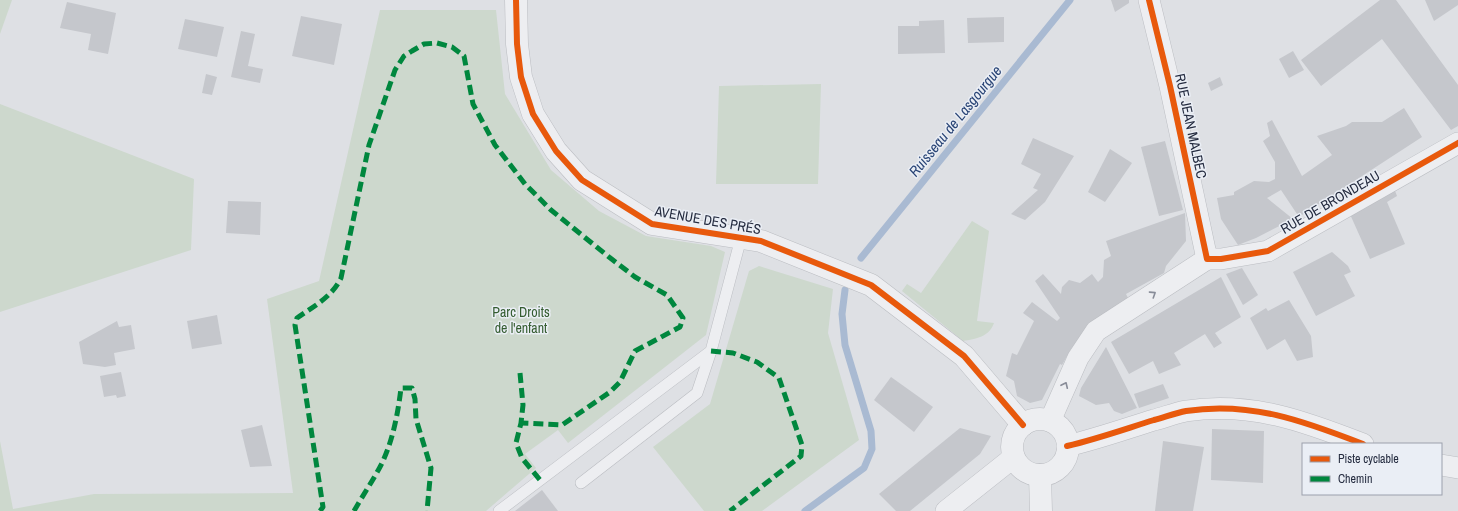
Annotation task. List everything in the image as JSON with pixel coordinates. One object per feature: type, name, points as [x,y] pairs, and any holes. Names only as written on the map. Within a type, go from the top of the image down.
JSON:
[{"type":"street","name":"AVENUE DES PRÉS","points":[[516,0],[517,44],[521,77],[533,114],[556,151],[582,180],[652,224],[761,241],[871,285],[964,356],[1023,425]]},
{"type":"street","name":"RUE JEAN MALBEC","points":[[1149,0],[1170,86],[1207,259]]},
{"type":"street","name":"RUE DE BRONDEAU","points":[[1207,259],[1221,259],[1268,251],[1458,143]]},
{"type":"street","points":[[1050,421],[1063,388],[1078,358],[1096,331],[1207,259]]},
{"type":"street","points":[[1067,446],[1101,438],[1185,411],[1222,407],[1262,412],[1306,422],[1360,443]]},
{"type":"street","points":[[1040,419],[1050,421],[1062,431],[1067,446],[1066,455],[1056,469],[1040,475],[1024,470],[1014,458],[1012,449],[1013,439],[1023,425],[1032,420],[1040,419]]},
{"type":"street","points":[[946,511],[1014,458]]},
{"type":"street","points":[[1442,465],[1458,468]]},
{"type":"street","points":[[1040,475],[1041,511]]},
{"type":"lane","points":[[581,483],[696,394],[711,351],[741,238]]},
{"type":"lane","points":[[499,511],[711,351]]},
{"type":"green space","points":[[0,0],[12,0],[0,34]]},
{"type":"green space","name":"Parc Droits de l'enfant","points":[[380,10],[496,10],[505,94],[551,170],[599,211],[646,236],[711,246],[725,252],[706,335],[568,443],[558,430],[525,454],[536,468],[486,511],[0,511],[0,441],[13,509],[94,494],[293,493],[267,299],[319,281]]},
{"type":"green space","points":[[821,84],[818,184],[716,184],[719,86]]},
{"type":"green space","points":[[0,104],[194,179],[191,250],[0,312]]},
{"type":"green space","points":[[972,221],[989,231],[977,321],[994,323],[992,328],[982,336],[963,341],[902,291],[907,284],[921,293]]},
{"type":"green space","points":[[759,266],[833,289],[828,333],[859,440],[762,511],[704,511],[653,447],[710,404],[749,271]]},
{"type":"building","points":[[1111,0],[1129,0],[1129,3],[1115,12]]},
{"type":"building","points":[[1380,0],[1396,0],[1458,85],[1458,126],[1451,130],[1382,39],[1321,86],[1301,60]]},
{"type":"building","points":[[1425,0],[1458,0],[1458,5],[1434,21]]},
{"type":"building","points":[[67,2],[116,13],[108,54],[88,50],[91,34],[60,28]]},
{"type":"building","points":[[301,16],[342,24],[334,65],[292,56]]},
{"type":"building","points":[[1004,17],[1004,42],[968,43],[967,18]]},
{"type":"building","points":[[185,19],[224,27],[217,57],[178,49]]},
{"type":"building","points":[[944,20],[945,53],[898,54],[898,26],[919,26],[919,21]]},
{"type":"building","points":[[241,31],[255,34],[248,66],[263,69],[260,83],[231,77]]},
{"type":"building","points":[[1293,51],[1304,70],[1289,78],[1279,59]]},
{"type":"building","points":[[206,74],[217,77],[212,95],[202,93]]},
{"type":"building","points":[[1220,77],[1223,85],[1211,91],[1208,83]]},
{"type":"building","points":[[1404,108],[1422,137],[1299,217],[1281,190],[1267,198],[1293,219],[1256,238],[1238,245],[1221,219],[1217,198],[1234,195],[1234,192],[1254,181],[1269,182],[1275,179],[1275,162],[1263,141],[1270,136],[1267,123],[1272,120],[1302,176],[1332,155],[1317,136],[1346,126],[1352,122],[1382,122]]},
{"type":"building","points":[[1033,138],[1074,156],[1045,202],[1025,220],[1011,214],[1038,190],[1033,188],[1041,174],[1021,164]]},
{"type":"building","points":[[1165,141],[1183,210],[1159,216],[1141,147]]},
{"type":"building","points":[[1110,149],[1132,163],[1105,202],[1088,192]]},
{"type":"building","points":[[1392,183],[1397,196],[1387,202],[1405,244],[1370,259],[1349,212]]},
{"type":"building","points":[[228,201],[261,202],[260,235],[226,233]]},
{"type":"building","points":[[1185,213],[1186,241],[1166,266],[1164,273],[1126,294],[1128,298],[1082,335],[1071,349],[1062,365],[1060,364],[1042,400],[1030,403],[1017,396],[1014,381],[1006,376],[1012,353],[1017,355],[1034,321],[1023,313],[1032,302],[1057,321],[1060,318],[1035,281],[1043,274],[1061,294],[1062,287],[1069,280],[1080,283],[1092,274],[1098,282],[1103,277],[1104,260],[1111,256],[1106,241]]},
{"type":"building","points":[[1332,252],[1348,266],[1351,272],[1344,275],[1355,296],[1316,316],[1293,272]]},
{"type":"building","points":[[1242,268],[1258,295],[1243,305],[1226,274]]},
{"type":"building","points":[[1221,277],[1241,317],[1215,333],[1222,343],[1214,348],[1205,334],[1174,353],[1181,365],[1159,374],[1153,361],[1129,374],[1111,342]]},
{"type":"building","points":[[1289,300],[1311,336],[1313,357],[1297,361],[1285,339],[1267,350],[1250,318],[1266,308],[1268,311]]},
{"type":"building","points":[[217,315],[222,344],[192,349],[187,321]]},
{"type":"building","points":[[117,321],[119,327],[131,325],[135,349],[114,353],[116,365],[105,367],[83,364],[79,342]]},
{"type":"building","points":[[1106,347],[1137,408],[1122,414],[1114,411],[1109,403],[1096,405],[1079,396],[1081,388]]},
{"type":"building","points":[[121,372],[126,396],[117,398],[116,395],[104,397],[100,376]]},
{"type":"building","points":[[891,377],[933,407],[914,432],[874,400]]},
{"type":"building","points":[[1163,384],[1169,398],[1139,408],[1134,394]]},
{"type":"building","points":[[262,425],[272,466],[250,467],[241,430]]},
{"type":"building","points":[[960,428],[991,436],[980,454],[910,511],[896,511],[879,494]]},
{"type":"building","points":[[1212,429],[1264,431],[1263,483],[1211,480]]},
{"type":"building","points":[[1163,441],[1204,447],[1193,511],[1155,511]]},
{"type":"building","points":[[542,490],[558,511],[515,511]]},
{"type":"waterway","name":"Ruisseau de Lasgourgue","points":[[861,258],[1070,0]]},
{"type":"waterway","name":"Ruisseau de Lasgourgue","points":[[805,511],[864,468],[872,449],[871,431],[845,345],[842,314],[845,290]]},
{"type":"marked path","points":[[320,511],[323,507],[295,325],[297,318],[328,296],[341,278],[369,145],[395,70],[404,56],[424,44],[437,43],[452,47],[464,56],[473,104],[495,145],[525,184],[551,210],[609,257],[635,277],[667,295],[683,318],[680,327],[635,351],[620,382],[610,392],[562,425],[521,423]]},
{"type":"marked path","points":[[711,351],[733,353],[757,362],[779,378],[802,445],[801,456],[730,511]]},
{"type":"marked path","points":[[520,373],[523,405],[521,423],[516,443],[522,458],[540,480]]},
{"type":"marked path","points":[[354,511],[376,475],[386,454],[394,426],[401,388],[412,388],[415,399],[416,419],[431,468],[427,511]]},
{"type":"cycle path","points":[[516,0],[517,44],[521,77],[533,114],[556,151],[582,180],[652,224],[761,241],[871,285],[964,356],[1023,425]]},
{"type":"cycle path","points":[[1149,0],[1170,86],[1207,259],[1221,259],[1268,251],[1458,143]]},
{"type":"cycle path","points":[[1067,446],[1178,413],[1210,409],[1255,411],[1276,415],[1298,421],[1360,443]]}]
